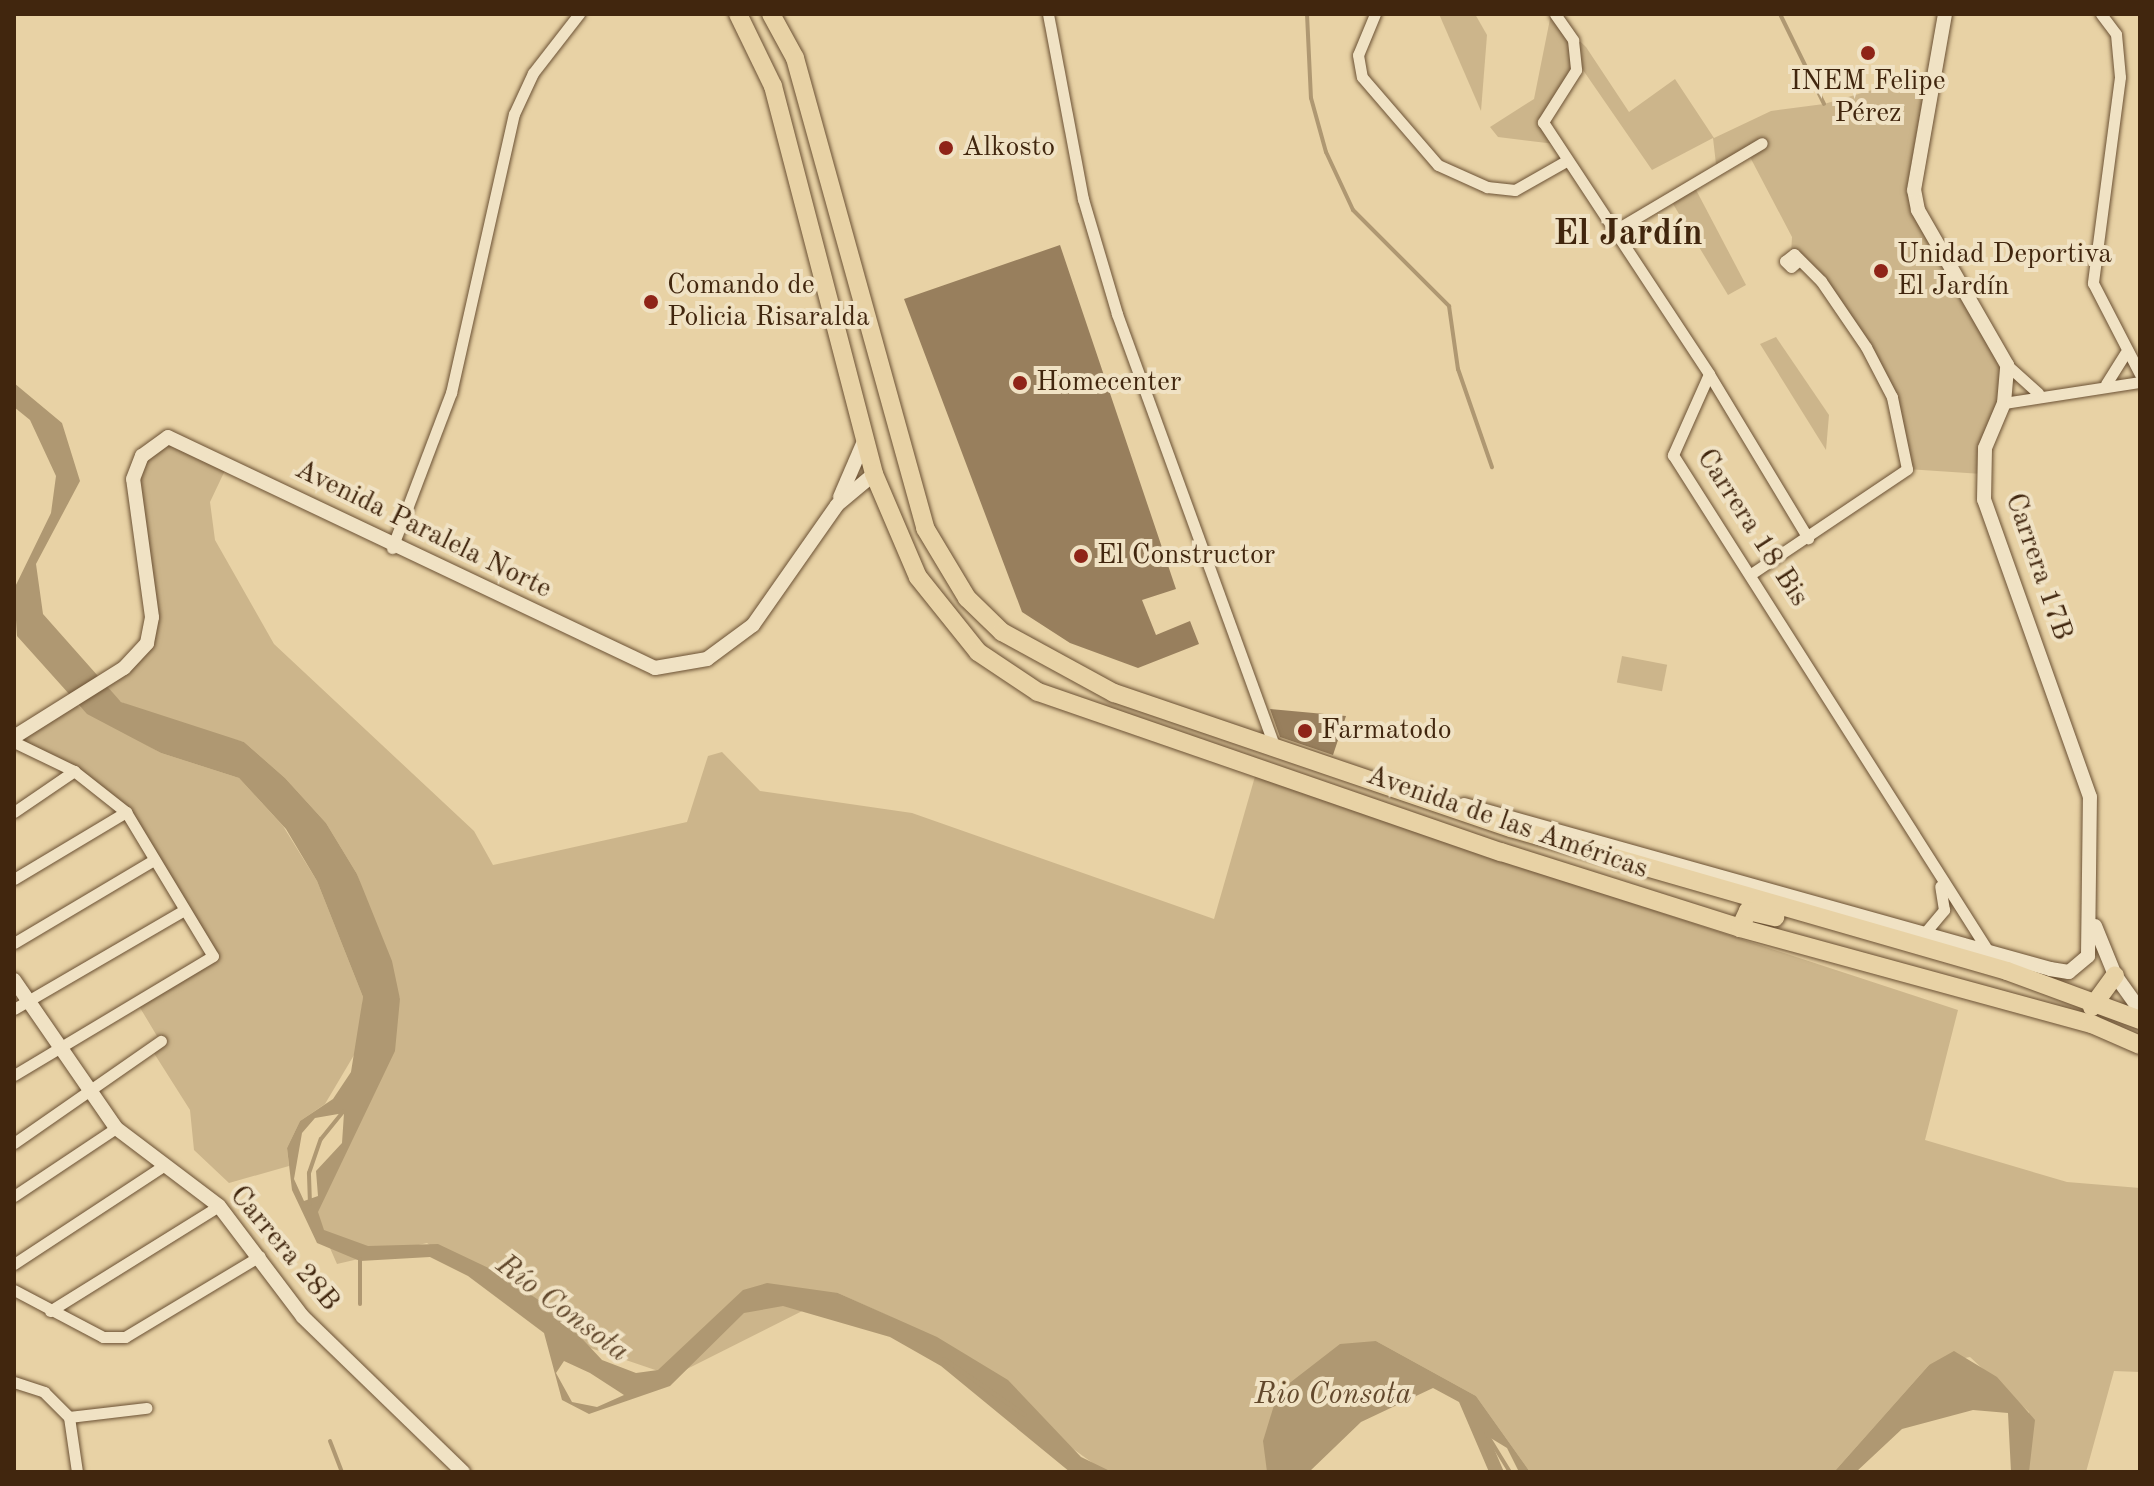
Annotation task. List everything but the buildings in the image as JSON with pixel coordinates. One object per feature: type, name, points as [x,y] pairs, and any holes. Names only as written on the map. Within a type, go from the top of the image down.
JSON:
[{"type":"main road","name":"Avenida de las Américas","points":[[738,14],[773,86],[874,474],[918,577],[978,652],[1038,692],[1740,928],[2000,999],[2140,1045]]},
{"type":"main road","name":"Avenida de las Américas","points":[[771,14],[795,58],[894,427],[943,564],[1002,632],[1054,666],[1429,799],[1651,874],[2007,971],[2099,1002],[2140,1020]]},
{"type":"main road","points":[[1227,754],[1268,759],[1274,746]]},
{"type":"main road","points":[[1740,928],[1744,915],[1755,911],[1903,942]]},
{"type":"main road","points":[[2000,999],[2074,1010],[2099,1002],[2115,975]]},
{"type":"street","points":[[392,548],[451,393],[514,114],[533,73],[579,14]]},
{"type":"street","points":[[1048,14],[1083,199],[1117,314],[1274,746]]},
{"type":"street","points":[[1375,14],[1358,55],[1362,77],[1438,165],[1487,187],[1515,190],[1566,161]]},
{"type":"street","points":[[1555,14],[1573,40],[1573,82],[1543,122],[1612,232],[1709,374],[1808,538]]},
{"type":"street","points":[[1945,14],[1914,190],[2007,365],[2038,393]]},
{"type":"street","points":[[2101,14],[2116,34],[2120,77],[2093,283],[2125,354],[2140,374]]},
{"type":"street","points":[[1612,232],[1762,143]]},
{"type":"street","points":[[1751,574],[1907,469],[1892,397],[1866,347],[1841,305],[1798,261]]},
{"type":"street","points":[[2105,384],[2125,354]]},
{"type":"street","name":"Carrera 17B","points":[[1988,951],[2069,972],[2088,956],[2094,921],[2094,818],[2081,760],[1984,500],[1985,448],[2004,403],[2007,365]]},
{"type":"street","name":"Carrera 18 Bis","points":[[1709,374],[1673,455],[1751,574],[1937,878],[1988,951],[2007,971]]},
{"type":"street","points":[[2004,403],[2038,393],[2140,382]]},
{"type":"street","name":"Avenida Paralela Norte","points":[[14,740],[69,701],[124,668],[147,643],[152,617],[133,479],[142,456],[160,440],[177,437],[392,548],[655,668],[679,669],[707,659],[753,625],[837,505],[865,439]]},
{"type":"street","name":"Avenida Paralela Norte","points":[[837,505],[874,474]]},
{"type":"street","points":[[14,740],[74,771],[126,812],[213,956],[58,1045],[14,1075]]},
{"type":"street","points":[[14,812],[74,771]]},
{"type":"street","points":[[1429,799],[1518,816],[1988,951]]},
{"type":"street","points":[[14,879],[126,812]]},
{"type":"street","points":[[14,943],[154,860]]},
{"type":"street","name":"Carrera 18 Bis","points":[[1927,934],[1944,910],[1937,878]]},
{"type":"street","points":[[14,1009],[184,910]]},
{"type":"street","name":"Carrera 17B","points":[[2094,921],[2115,975],[2140,1010]]},
{"type":"street","points":[[1903,942],[1927,934]]},
{"type":"street","name":"Carrera 28B","points":[[14,980],[89,1094],[116,1128],[219,1206],[260,1256],[303,1317],[463,1472]]},
{"type":"street","points":[[14,1143],[89,1094],[161,1041]]},
{"type":"street","points":[[14,1196],[116,1128]]},
{"type":"street","points":[[14,1264],[165,1165]]},
{"type":"street","points":[[50,1311],[219,1206]]},
{"type":"street","points":[[14,1290],[103,1337],[125,1337],[260,1256]]},
{"type":"street","points":[[14,1382],[44,1392],[69,1417],[77,1472]]},
{"type":"street","points":[[69,1417],[146,1408]]},
{"type":"shaded area","points":[[1439,14],[1475,14],[1487,35],[1481,111]]},
{"type":"shaded area","name":"Unidad Deportiva El Jardín","points":[[1551,14],[1586,47],[1629,112],[1675,79],[1714,138],[1771,111],[1824,104],[1934,72],[1914,190],[2007,365],[1982,474],[1907,469],[1892,397],[1841,305],[1791,254],[1792,237],[1750,157],[1717,173],[1713,138],[1652,170],[1574,57],[1576,70],[1546,110],[1555,144],[1498,137],[1490,127],[1534,99]]},
{"type":"shaded area","points":[[1694,186],[1746,285],[1728,295],[1670,199]]},
{"type":"shaded area","points":[[1776,337],[1829,415],[1826,450],[1760,344]]},
{"type":"shaded area","points":[[160,440],[229,462],[210,502],[215,540],[274,644],[474,831],[493,865],[687,822],[708,756],[722,752],[760,791],[912,813],[1214,919],[1258,766],[1439,840],[1958,1010],[1925,1140],[2067,1182],[2140,1188],[2140,1372],[2114,1371],[2086,1472],[2029,1472],[2029,1412],[1970,1357],[1929,1365],[1834,1472],[1530,1472],[1476,1396],[1376,1341],[1270,1472],[1105,1472],[891,1317],[838,1293],[673,1376],[555,1336],[427,1243],[337,1264],[315,1214],[400,999],[357,874],[326,823],[285,778],[244,742],[166,721],[121,702],[99,683],[147,643],[152,617],[133,479]]},
{"type":"shaded area","points":[[1622,656],[1667,665],[1662,691],[1617,683]]},
{"type":"shaded area","points":[[69,701],[161,753],[239,778],[283,826],[317,881],[363,997],[357,1050],[325,1104],[300,1121],[287,1148],[289,1166],[229,1183],[194,1150],[190,1110],[152,1050],[160,1041],[136,1001],[212,957],[126,812],[74,771],[14,742]]},
{"type":"water","points":[[14,383],[62,423],[80,481],[36,564],[43,614],[121,702],[244,742],[285,778],[326,823],[357,874],[392,961],[400,999],[395,1051],[318,1212],[324,1230],[368,1246],[438,1244],[497,1272],[558,1313],[602,1360],[636,1373],[658,1370],[743,1290],[767,1283],[838,1293],[937,1337],[1008,1380],[1081,1457],[1112,1472],[1070,1472],[941,1366],[890,1337],[783,1306],[744,1313],[670,1386],[589,1414],[562,1400],[544,1333],[468,1276],[430,1257],[360,1261],[317,1243],[292,1190],[287,1148],[300,1121],[333,1099],[351,1072],[363,997],[317,881],[286,829],[239,778],[161,753],[87,714],[17,636],[14,589],[51,513],[56,476],[30,420],[14,407]],"holes":[[[344,1113],[342,1143],[316,1171],[318,1196],[304,1201],[294,1179],[302,1133],[315,1118]],[[564,1361],[590,1373],[624,1395],[597,1407],[572,1402],[556,1373]]]},
{"type":"water","name":"Rio Consota","points":[[1376,1341],[1476,1396],[1530,1472],[1519,1472],[1507,1448],[1489,1437],[1504,1472],[1489,1472],[1459,1402],[1433,1388],[1361,1422],[1309,1472],[1267,1472],[1263,1441],[1278,1392],[1340,1344]]},
{"type":"water","points":[[1954,1351],[1997,1377],[2035,1420],[2029,1472],[2011,1472],[2008,1413],[1973,1410],[1902,1429],[1856,1472],[1834,1472],[1929,1365]]},
{"type":"waterway","points":[[1307,14],[1311,98],[1326,152],[1353,210],[1449,306],[1458,369],[1492,467]]},
{"type":"waterway","points":[[1780,14],[1824,104]]},
{"type":"waterway","name":"Río Consota","points":[[310,1204],[309,1173],[321,1139],[344,1111]]},
{"type":"waterway","points":[[360,1259],[360,1304]]},
{"type":"waterway","name":"Río Consota","points":[[944,1359],[1025,1415]]},
{"type":"waterway","name":"Río Consota","points":[[1486,1433],[1510,1472]]},
{"type":"waterway","points":[[330,1441],[342,1472]]},
{"type":"place","name":"INEM Felipe Pérez","points":[[1868,53]]},
{"type":"place","name":"Alkosto","points":[[946,148]]},
{"type":"place","name":"Unidad Deportiva El Jardín","points":[[1881,271]]},
{"type":"place","name":"Comando de Policia Risaralda","points":[[651,302]]},
{"type":"place","name":"Homecenter","points":[[1020,383]]},
{"type":"place","name":"El Constructor","points":[[1081,556]]},
{"type":"place","name":"Farmatodo","points":[[1305,731]]},
{"type":"district","name":"El Jardín","points":[[1628,236]]}]
